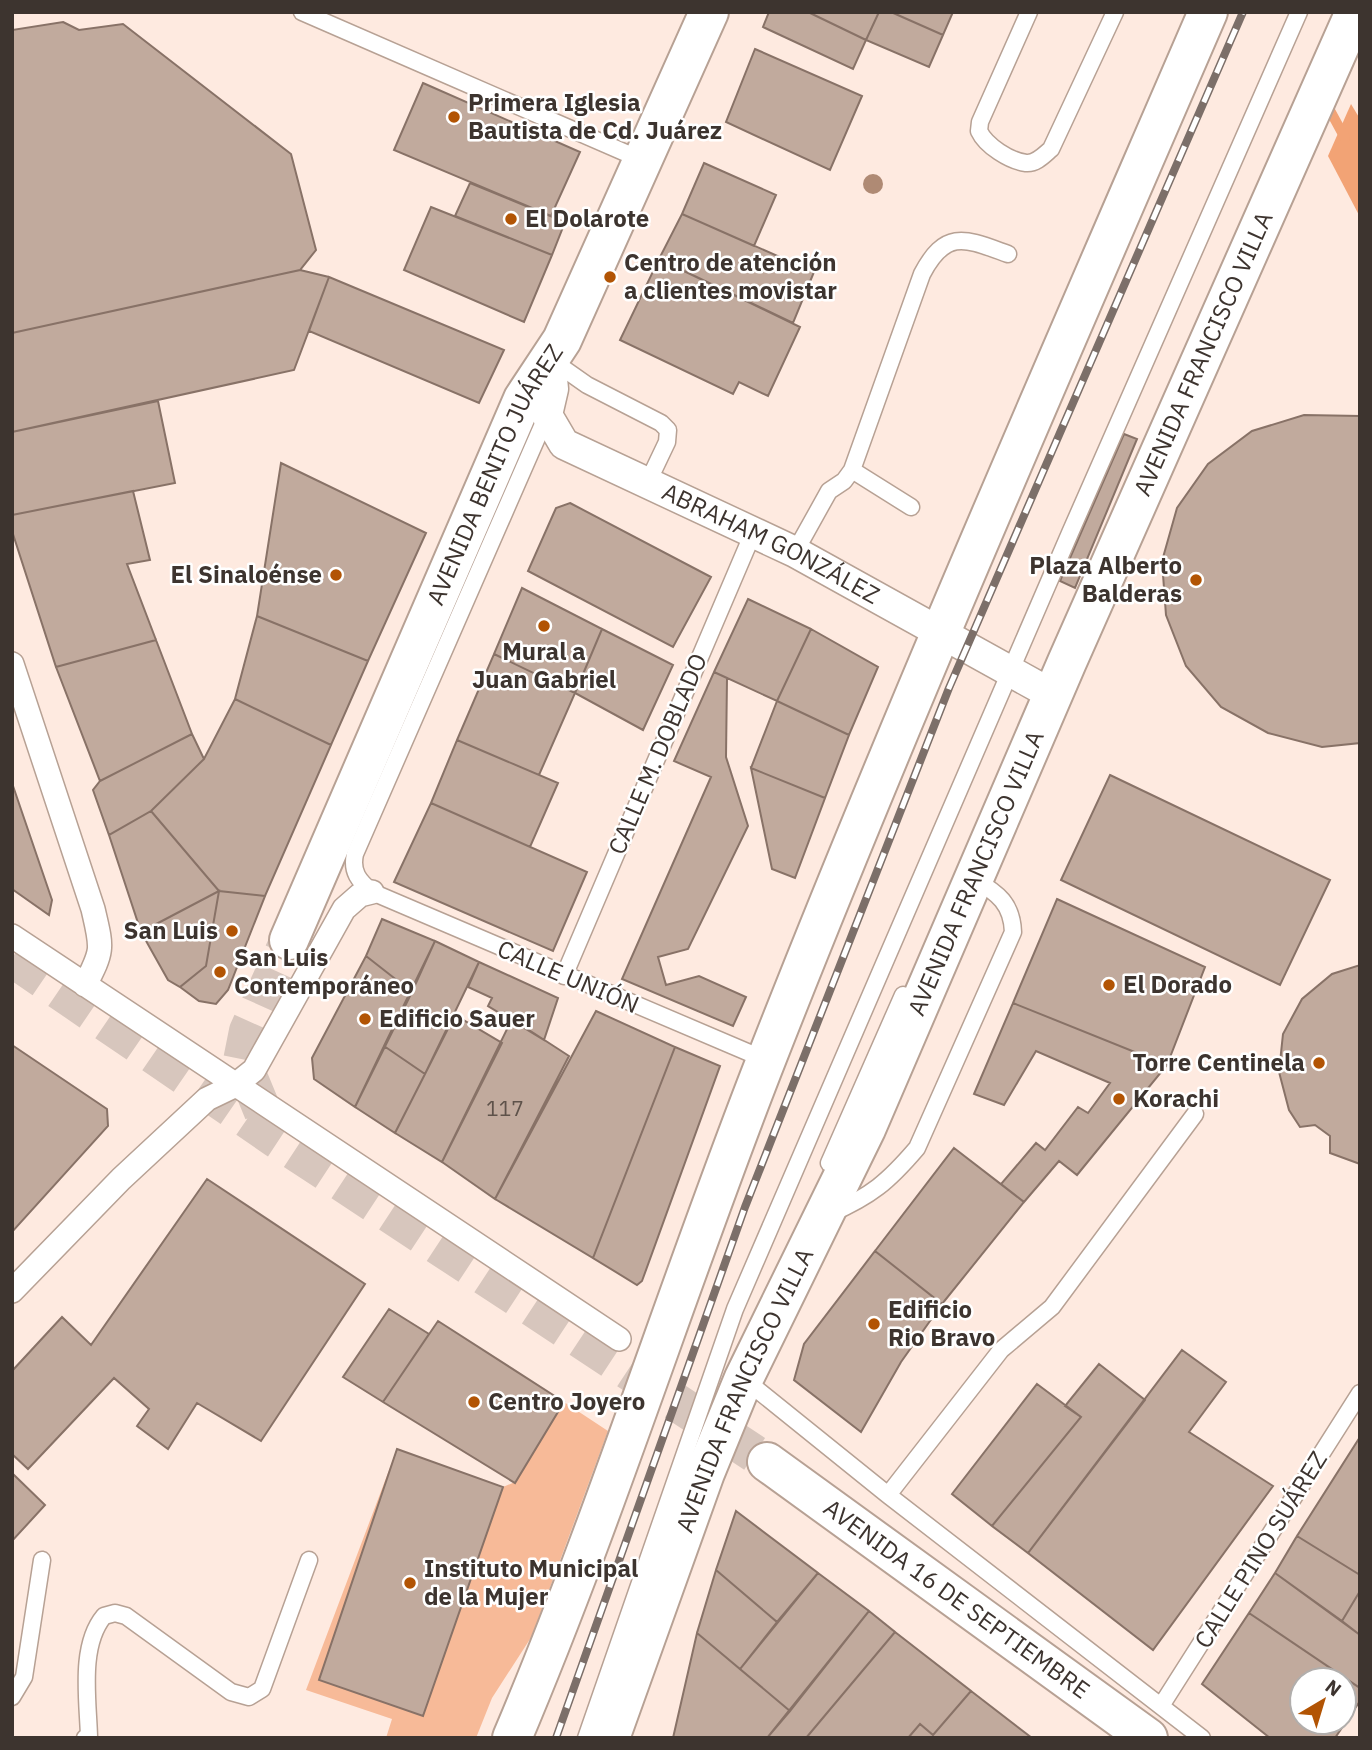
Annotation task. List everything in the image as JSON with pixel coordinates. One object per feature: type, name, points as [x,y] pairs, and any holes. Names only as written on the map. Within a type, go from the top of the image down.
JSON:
[{"type":"main road","name":"AVENIDA BENITO JUÁREZ","points":[[289,940],[523,398],[550,359],[645,160],[709,12]]},
{"type":"main road","points":[[512,1738],[559,1630],[630,1424],[766,1060],[940,630],[1208,12]]},
{"type":"main road","name":"AVENIDA FRANCISCO VILLA","points":[[610,1738],[705,1473],[744,1378],[819,1208],[975,880],[1046,691],[1302,134],[1355,12]]},
{"type":"main road","name":"AVENIDA 16 DE SEPTIEMBRE","points":[[767,1462],[1154,1722]]},
{"type":"street","points":[[547,415],[553,390],[550,359]]},
{"type":"street","name":"ABRAHAM GONZÁLEZ","points":[[547,415],[564,444],[795,552],[1046,691]]},
{"type":"street","points":[[12,664],[93,909],[101,943],[100,958],[85,985]]},
{"type":"street","points":[[12,1291],[121,1179],[207,1099],[234,1086],[260,1063],[344,909],[360,895],[372,892]]},
{"type":"street","points":[[12,936],[234,1086],[619,1339]]},
{"type":"lane","points":[[302,12],[645,160]]},
{"type":"lane","points":[[1029,12],[980,122],[979,131],[991,147],[1026,163],[1036,161],[1051,149],[1115,12]]},
{"type":"lane","name":"AVENIDA FRANCISCO VILLA","points":[[586,1738],[736,1309],[1010,671],[1299,12]]},
{"type":"lane","name":"AVENIDA FRANCISCO VILLA","points":[[1158,415],[1338,12]]},
{"type":"lane","points":[[795,552],[829,491],[844,481],[852,470],[922,274],[933,253],[948,242],[968,240],[1008,254]]},
{"type":"lane","points":[[550,359],[587,385],[662,423],[667,430],[667,442],[648,482]]},
{"type":"lane","points":[[372,892],[357,880],[353,864],[355,854],[547,415]]},
{"type":"lane","points":[[852,470],[911,507]]},
{"type":"lane","name":"CALLE M. DOBLADO","points":[[564,976],[753,533]]},
{"type":"lane","name":"AVENIDA FRANCISCO VILLA","points":[[999,778],[1046,691],[1097,554]]},
{"type":"lane","points":[[819,1208],[865,1199],[894,1175],[917,1148],[1013,932],[1012,914],[995,891],[975,880]]},
{"type":"lane","name":"CALLE UNIÓN","points":[[372,892],[766,1060]]},
{"type":"lane","name":"AVENIDA FRANCISCO VILLA","points":[[824,1173],[909,982]]},
{"type":"lane","points":[[888,1495],[1001,1350],[1052,1307],[1195,1114]]},
{"type":"lane","name":"AVENIDA FRANCISCO VILLA","points":[[707,1393],[739,1355],[757,1326],[819,1208]]},
{"type":"lane","points":[[744,1378],[888,1495],[1154,1722],[1202,1738]]},
{"type":"lane","name":"CALLE PINO SUÁREZ","points":[[1154,1722],[1360,1393]]},
{"type":"lane","points":[[12,1697],[24,1677],[41,1560]]},
{"type":"lane","points":[[88,1737],[89,1663],[93,1636],[104,1616],[115,1613],[126,1616],[231,1692],[249,1697],[262,1689],[309,1560]]},
{"type":"shaded area","points":[[1351,104],[1360,119],[1360,217],[1328,156]]},
{"type":"shaded area","points":[[564,1402],[608,1431],[532,1636],[492,1698],[476,1738],[386,1738],[392,1719],[306,1690],[397,1449],[503,1487],[515,1482]]},
{"type":"building","points":[[769,12],[808,12],[866,40],[853,69],[763,27]]},
{"type":"building","points":[[808,12],[879,12],[866,40]]},
{"type":"building","points":[[879,12],[891,12],[943,35],[929,67],[866,40]]},
{"type":"building","points":[[891,12],[953,12],[943,35]]},
{"type":"building","points":[[63,22],[79,30],[123,24],[291,154],[316,250],[300,270],[12,333],[12,30]]},
{"type":"building","points":[[755,49],[862,96],[830,170],[726,122]]},
{"type":"building","name":"Primera Iglesia Bautista de Cd. Juárez","points":[[423,83],[580,152],[551,216],[394,150]]},
{"type":"building","points":[[704,163],[776,195],[754,246],[682,214]]},
{"type":"building","name":"El Dolarote","points":[[470,183],[565,222],[552,255],[455,216]]},
{"type":"building","points":[[431,207],[552,255],[524,322],[404,270]]},
{"type":"building","points":[[682,214],[814,272],[793,323],[659,259]]},
{"type":"building","points":[[659,259],[800,327],[768,396],[739,382],[733,394],[620,340]]},
{"type":"building","points":[[300,270],[329,277],[294,370],[12,432],[12,333]]},
{"type":"building","points":[[329,277],[504,350],[479,403],[309,331]]},
{"type":"building","points":[[158,401],[175,483],[12,515],[12,432]]},
{"type":"building","name":"Plaza Alberto Balderas","points":[[1304,415],[1360,416],[1360,743],[1322,747],[1268,733],[1221,707],[1186,666],[1166,615],[1162,561],[1177,508],[1208,464],[1252,431]]},
{"type":"building","points":[[1124,434],[1137,439],[1075,588],[1060,581]]},
{"type":"building","name":"El Sinaloénse","points":[[281,463],[426,533],[368,661],[257,616]]},
{"type":"building","points":[[133,491],[150,560],[127,564],[156,640],[56,667],[12,531],[12,515]]},
{"type":"building","points":[[570,503],[711,577],[673,647],[528,571],[556,508]]},
{"type":"building","points":[[522,588],[602,629],[575,693],[494,654]]},
{"type":"building","points":[[748,599],[811,629],[777,701],[714,672]]},
{"type":"building","points":[[257,616],[368,661],[331,745],[235,699]]},
{"type":"building","points":[[602,629],[673,665],[643,730],[575,693]]},
{"type":"building","points":[[811,629],[878,667],[849,735],[777,701]]},
{"type":"building","points":[[156,640],[192,734],[100,781],[56,667]]},
{"type":"building","points":[[494,654],[575,693],[539,775],[457,740]]},
{"type":"building","points":[[714,672],[727,678],[726,757],[748,826],[688,949],[658,957],[666,985],[699,976],[746,997],[733,1026],[622,979],[711,777],[674,761]]},
{"type":"building","points":[[235,699],[331,745],[265,896],[219,891],[151,811],[204,759]]},
{"type":"building","points":[[777,701],[849,735],[825,798],[751,768]]},
{"type":"building","points":[[192,734],[204,759],[151,811],[109,835],[93,790],[100,781]]},
{"type":"building","points":[[457,740],[558,783],[530,847],[431,803]]},
{"type":"building","points":[[751,768],[825,798],[795,878],[772,869]]},
{"type":"building","points":[[1110,775],[1330,880],[1280,985],[1061,880]]},
{"type":"building","points":[[12,783],[52,900],[49,915],[12,889]]},
{"type":"building","points":[[431,803],[587,872],[553,951],[394,882]]},
{"type":"building","points":[[151,811],[219,891],[141,932],[109,835]]},
{"type":"building","name":"San Luis","points":[[219,891],[265,896],[228,990],[216,1004],[199,1001],[180,987],[206,966]]},
{"type":"building","points":[[219,891],[206,966],[180,987],[168,980],[141,932]]},
{"type":"building","name":"El Dorado","points":[[1057,899],[1205,967],[1167,1065],[1013,1003]]},
{"type":"building","points":[[382,919],[435,941],[412,992],[366,956]]},
{"type":"building","points":[[435,941],[479,962],[425,1074],[384,1046]]},
{"type":"building","name":"Edificio Sauer","points":[[366,956],[412,992],[355,1107],[314,1079],[312,1058]]},
{"type":"building","points":[[479,962],[558,998],[544,1040],[488,1006],[492,998],[468,987]]},
{"type":"building","name":"Torre Centinela","points":[[1360,965],[1360,1164],[1330,1153],[1330,1136],[1315,1125],[1300,1127],[1289,1110],[1279,1072],[1283,1034],[1302,999],[1332,974]]},
{"type":"building","name":"Korachi","points":[[1013,1003],[1167,1065],[1077,1175],[1059,1161],[1024,1202],[1001,1184],[1036,1143],[1045,1150],[1078,1107],[1088,1113],[1110,1083],[1036,1051],[1004,1105],[974,1094]]},
{"type":"building","points":[[596,1011],[675,1047],[593,1258],[495,1199]]},
{"type":"building","points":[[455,1015],[502,1043],[442,1162],[395,1133]]},
{"type":"building","points":[[512,1019],[569,1056],[495,1199],[442,1162]]},
{"type":"building","points":[[12,1045],[107,1109],[108,1126],[12,1232]]},
{"type":"building","points":[[384,1046],[425,1074],[395,1133],[355,1107]]},
{"type":"building","points":[[675,1047],[720,1066],[642,1281],[637,1285],[593,1258]]},
{"type":"building","points":[[954,1148],[1024,1202],[942,1304],[875,1251]]},
{"type":"building","points":[[207,1179],[365,1284],[261,1441],[197,1403],[168,1449],[137,1426],[149,1409],[114,1378],[28,1469],[12,1454],[12,1371],[62,1317],[91,1345]]},
{"type":"building","name":"Edificio Rio Bravo","points":[[875,1251],[942,1304],[901,1362],[861,1432],[794,1380],[804,1344]]},
{"type":"building","points":[[389,1309],[429,1334],[383,1402],[343,1377]]},
{"type":"building","name":"Centro Joyero","points":[[438,1321],[564,1402],[515,1483],[383,1402]]},
{"type":"building","points":[[1182,1350],[1226,1382],[1189,1432],[1273,1486],[1153,1650],[1028,1553]]},
{"type":"building","points":[[1099,1364],[1145,1400],[1028,1553],[992,1526],[1081,1417],[1065,1406]]},
{"type":"building","points":[[1037,1384],[1081,1417],[992,1526],[952,1494]]},
{"type":"building","points":[[1360,1437],[1360,1575],[1297,1536]]},
{"type":"building","name":"Instituto Municipal de la Mujer","points":[[397,1449],[503,1487],[423,1716],[319,1680]]},
{"type":"building","points":[[12,1473],[45,1505],[12,1541]]},
{"type":"building","points":[[736,1511],[818,1573],[777,1622],[716,1570]]},
{"type":"building","points":[[1297,1536],[1360,1575],[1360,1591],[1342,1621],[1275,1573]]},
{"type":"building","points":[[716,1570],[777,1622],[740,1669],[697,1633]]},
{"type":"building","points":[[818,1573],[869,1611],[790,1711],[740,1669]]},
{"type":"building","points":[[1275,1573],[1360,1635],[1360,1688],[1358,1666],[1327,1666],[1249,1613]]},
{"type":"building","points":[[1360,1591],[1360,1635],[1342,1621]]},
{"type":"building","points":[[869,1611],[895,1632],[806,1738],[767,1738]]},
{"type":"building","points":[[1249,1613],[1327,1666],[1288,1666],[1288,1736],[1336,1736],[1335,1738],[1270,1738],[1202,1684]]},
{"type":"building","points":[[895,1632],[971,1691],[933,1735],[920,1724],[908,1738],[806,1738]]},
{"type":"building","points":[[697,1633],[790,1711],[767,1738],[673,1738]]},
{"type":"building","points":[[971,1691],[1032,1738],[908,1738],[920,1724],[933,1735]]},
{"type":"waterway","points":[[1327,105],[1345,138]]},
{"type":"tunnel","points":[[263,1112],[242,1061],[248,1031],[289,940]]},
{"type":"tunnel","points":[[12,958],[276,1139],[767,1462]]},
{"type":"railway","points":[[556,1738],[745,1207],[949,688],[1243,12]]},
{"type":"place","name":"Primera Iglesia Bautista de Cd. Juárez","points":[[454,117]]},
{"type":"place","name":"El Dolarote","points":[[511,219]]},
{"type":"place","name":"Centro de atención a clientes movistar","points":[[610,277]]},
{"type":"place","name":"El Sinaloénse","points":[[336,575]]},
{"type":"place","name":"Plaza Alberto Balderas","points":[[1196,580]]},
{"type":"place","name":"Mural a Juan Gabriel","points":[[544,626]]},
{"type":"place","name":"San Luis","points":[[232,931]]},
{"type":"place","name":"San Luis Contemporáneo","points":[[220,972]]},
{"type":"place","name":"El Dorado","points":[[1109,985]]},
{"type":"place","name":"Edificio Sauer","points":[[365,1019]]},
{"type":"place","name":"Torre Centinela","points":[[1319,1063]]},
{"type":"place","name":"Korachi","points":[[1119,1099]]},
{"type":"place","name":"Edificio Rio Bravo","points":[[874,1324]]},
{"type":"place","name":"Centro Joyero","points":[[474,1402]]},
{"type":"place","name":"Instituto Municipal de la Mujer","points":[[410,1583]]}]
